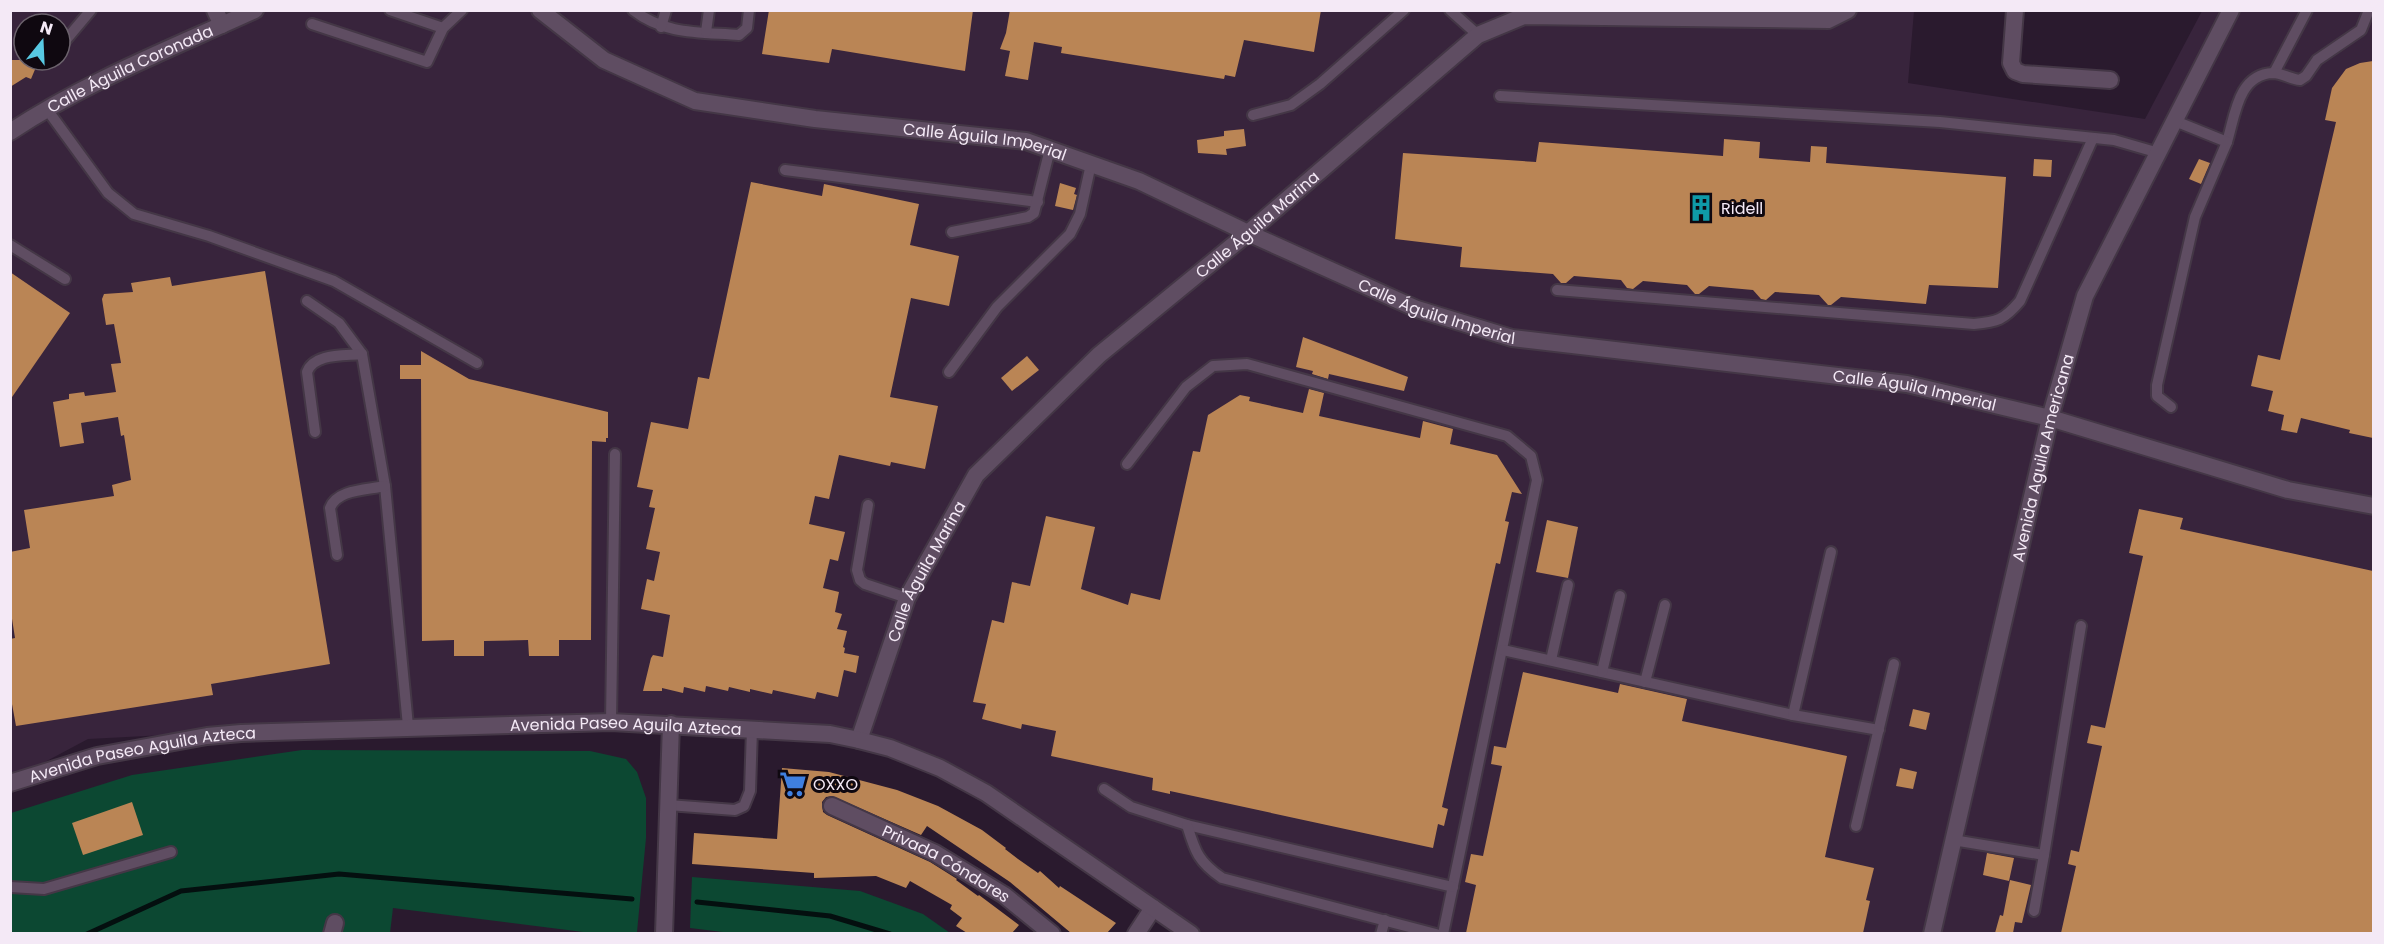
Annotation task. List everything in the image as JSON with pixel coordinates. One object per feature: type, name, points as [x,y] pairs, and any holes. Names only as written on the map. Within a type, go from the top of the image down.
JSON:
[{"type":"street","name":"Calle Águila Coronada","points":[[10,132],[46,108],[218,18],[255,10]]},
{"type":"street","name":"Calle Águila Imperial","points":[[540,10],[604,60],[695,101],[815,119],[1026,141],[1139,181],[1248,234],[1417,309],[1512,338],[1907,384],[2050,418],[2288,490],[2373,506]]},
{"type":"street","name":"Calle Águila Marina","points":[[860,740],[907,598],[976,475],[1099,355],[1248,234],[1478,34],[1524,16],[1828,20],[1848,10]]},
{"type":"street","points":[[2015,10],[2011,63],[2015,71],[2023,74],[2110,80]]},
{"type":"street","name":"Avenida Aguila Americana","points":[[1932,933],[2050,418],[2085,296],[2231,10]]},
{"type":"street","name":"Avenida Paseo Aguila Azteca","points":[[10,783],[97,756],[207,736],[408,726],[611,722],[830,734],[890,748],[940,768],[986,793],[1191,933]]},
{"type":"street","points":[[664,933],[671,724]]},
{"type":"street","name":"Privada Cóndores","points":[[832,806],[935,853],[1004,895],[1052,933]]},
{"type":"street","points":[[1136,933],[1153,908]]},
{"type":"lane","points":[[72,33],[91,10]]},
{"type":"lane","points":[[390,10],[443,28]]},
{"type":"lane","points":[[312,24],[427,62],[443,28],[462,10]]},
{"type":"lane","points":[[633,10],[645,20],[661,27],[742,33],[747,28],[748,10]]},
{"type":"lane","points":[[661,27],[666,10]]},
{"type":"lane","points":[[706,32],[709,10]]},
{"type":"lane","points":[[1450,10],[1478,34]]},
{"type":"lane","points":[[2274,73],[2307,10]]},
{"type":"lane","points":[[2171,407],[2157,396],[2157,385],[2195,217],[2227,142],[2244,89],[2253,78],[2274,73],[2293,80],[2300,80],[2306,76],[2317,60],[2361,30],[2369,10]]},
{"type":"lane","points":[[1253,115],[1291,105],[1320,84],[1397,13]]},
{"type":"lane","points":[[1500,96],[1940,122],[2114,140],[2159,153]]},
{"type":"lane","points":[[46,108],[108,193],[134,214],[209,236],[334,281],[477,363]]},
{"type":"lane","points":[[2175,121],[2227,142]]},
{"type":"lane","points":[[1557,290],[1974,324],[1995,322],[2008,315],[2020,301],[2092,138]]},
{"type":"lane","points":[[952,232],[1028,217],[1034,213],[1050,150]]},
{"type":"lane","points":[[948,372],[997,307],[1070,234],[1080,214],[1091,164]]},
{"type":"lane","points":[[785,170],[1038,202]]},
{"type":"lane","points":[[10,245],[65,279]]},
{"type":"lane","points":[[307,301],[339,323],[362,354],[385,486],[408,726]]},
{"type":"lane","points":[[315,432],[307,372],[310,364],[319,359],[362,354]]},
{"type":"lane","points":[[1127,464],[1186,387],[1214,366],[1247,364],[1507,435],[1531,456],[1537,480],[1443,933]]},
{"type":"lane","points":[[611,722],[615,454]]},
{"type":"lane","points":[[337,555],[330,508],[332,501],[339,495],[385,486]]},
{"type":"lane","points":[[868,505],[857,570],[860,580],[865,584],[907,598]]},
{"type":"lane","points":[[1793,715],[1831,552]]},
{"type":"lane","points":[[1551,660],[1568,585]]},
{"type":"lane","points":[[1602,672],[1620,596]]},
{"type":"lane","points":[[1645,682],[1665,605]]},
{"type":"lane","points":[[2034,912],[2081,626]]},
{"type":"lane","points":[[1503,650],[1793,715],[1879,730]]},
{"type":"lane","points":[[1856,826],[1894,664]]},
{"type":"lane","points":[[668,805],[735,810],[744,806],[750,791],[752,729]]},
{"type":"lane","points":[[1104,789],[1131,807],[1187,825],[1453,886]]},
{"type":"lane","points":[[1187,825],[1195,852],[1206,868],[1222,878],[1436,933]]},
{"type":"lane","points":[[1953,840],[2044,855]]},
{"type":"lane","points":[[10,887],[44,889],[171,852]]},
{"type":"lane","points":[[1381,933],[1385,920]]},
{"type":"shaded area","points":[[11,11],[1914,11],[1908,83],[2145,119],[2202,11],[2373,11],[2373,933],[1196,933],[946,771],[865,742],[612,723],[242,731],[88,739],[11,780]]},
{"type":"green space","points":[[302,750],[590,751],[626,759],[637,772],[646,798],[646,838],[637,932],[591,933],[393,908],[390,933],[11,934],[11,813],[132,775]]},
{"type":"green space","points":[[692,877],[860,891],[923,914],[950,933],[739,934],[690,928]]},
{"type":"building","points":[[769,10],[973,10],[965,71],[832,49],[829,63],[762,54]]},
{"type":"building","points":[[1010,10],[1321,10],[1314,52],[1244,40],[1235,77],[1225,75],[1224,79],[1061,53],[1062,47],[1034,42],[1028,80],[1005,76],[1010,51],[1000,49],[1006,33]]},
{"type":"building","points":[[10,60],[12,60],[12,72],[34,72],[31,79],[26,77],[10,87]]},
{"type":"building","points":[[2373,61],[2373,438],[2301,418],[2297,433],[2281,430],[2284,415],[2268,411],[2273,391],[2251,386],[2258,355],[2280,360],[2336,122],[2325,120],[2332,88],[2346,69]]},
{"type":"building","points":[[1244,129],[1246,146],[1226,149],[1227,155],[1198,153],[1197,140],[1224,136],[1224,131]]},
{"type":"building","name":"Ridell","points":[[1724,139],[1760,142],[1759,158],[1810,162],[1811,146],[1827,147],[1826,163],[2006,177],[1998,288],[1929,285],[1926,304],[1841,297],[1828,305],[1819,295],[1775,292],[1766,300],[1761,299],[1753,290],[1709,286],[1699,294],[1695,294],[1687,285],[1643,281],[1633,289],[1627,288],[1621,280],[1574,276],[1566,283],[1561,283],[1553,274],[1460,267],[1462,247],[1395,239],[1403,153],[1536,162],[1539,142],[1723,156]]},
{"type":"building","points":[[2034,159],[2052,160],[2051,177],[2033,176]]},
{"type":"building","points":[[2199,159],[2210,163],[2201,184],[2189,179]]},
{"type":"building","points":[[751,182],[822,196],[824,184],[919,204],[910,245],[959,256],[949,306],[911,298],[890,397],[938,406],[925,469],[891,462],[890,466],[839,455],[829,499],[815,496],[809,524],[845,532],[838,561],[830,559],[823,588],[839,592],[835,612],[842,614],[837,629],[847,631],[843,647],[845,648],[844,653],[859,656],[856,673],[844,670],[838,697],[817,692],[815,699],[773,690],[772,694],[729,687],[728,691],[706,686],[705,692],[684,687],[683,693],[662,688],[662,691],[643,691],[651,658],[653,655],[663,657],[670,615],[641,609],[647,579],[654,581],[660,552],[646,549],[655,508],[649,507],[653,490],[637,487],[651,422],[688,429],[698,377],[709,379]]},
{"type":"building","points":[[1060,183],[1076,188],[1074,194],[1077,195],[1073,210],[1055,206]]},
{"type":"building","points":[[265,271],[330,664],[211,684],[213,695],[16,726],[10,693],[10,639],[15,638],[10,606],[10,552],[30,548],[24,510],[114,496],[112,485],[131,480],[124,435],[121,436],[118,417],[81,423],[84,443],[60,447],[53,402],[69,399],[69,394],[84,392],[85,396],[116,392],[111,364],[121,363],[114,324],[106,325],[102,299],[104,294],[133,292],[131,283],[170,277],[172,286]]},
{"type":"building","points":[[10,272],[70,313],[10,400]]},
{"type":"building","points":[[1303,337],[1408,377],[1404,391],[1329,374],[1328,379],[1312,374],[1313,371],[1296,367]]},
{"type":"building","points":[[421,351],[469,379],[608,412],[606,442],[592,441],[591,640],[559,640],[559,656],[529,656],[528,640],[484,641],[484,656],[454,656],[454,640],[422,641],[421,379],[400,379],[400,365],[421,365]]},
{"type":"building","points":[[1027,356],[1039,370],[1012,391],[1001,378]]},
{"type":"building","points":[[1309,389],[1324,393],[1319,416],[1420,438],[1423,421],[1453,429],[1450,444],[1497,455],[1522,494],[1512,492],[1505,521],[1509,522],[1500,564],[1496,563],[1442,807],[1448,809],[1444,826],[1438,824],[1433,848],[1170,791],[1170,794],[1152,790],[1153,778],[1051,756],[1056,731],[1022,724],[1021,729],[982,719],[986,704],[973,702],[992,620],[1004,623],[1012,582],[1030,586],[1046,516],[1095,527],[1081,589],[1128,605],[1131,593],[1160,600],[1193,451],[1200,452],[1208,415],[1240,395],[1250,397],[1249,401],[1303,413]]},
{"type":"building","points":[[2139,509],[2183,518],[2180,529],[2373,571],[2373,933],[2061,933],[2076,866],[2068,864],[2071,850],[2079,852],[2102,746],[2087,743],[2091,725],[2105,728],[2143,556],[2129,553]]},
{"type":"building","points":[[1547,520],[1578,527],[1568,578],[1536,572]]},
{"type":"building","points":[[1523,672],[1618,693],[1620,684],[1687,699],[1682,721],[1847,756],[1825,857],[1874,868],[1866,900],[1870,901],[1863,933],[1466,933],[1476,885],[1465,882],[1471,854],[1483,856],[1502,766],[1491,764],[1494,746],[1506,748]]},
{"type":"building","points":[[1913,709],[1930,713],[1926,730],[1909,726]]},
{"type":"building","points":[[782,768],[829,772],[897,790],[938,806],[982,830],[1018,859],[1038,873],[1040,871],[1059,888],[1060,886],[1116,923],[1107,933],[1071,933],[1010,882],[927,826],[921,835],[832,796],[826,797],[822,802],[823,812],[827,815],[930,862],[1019,925],[1012,933],[967,933],[956,926],[962,918],[950,909],[952,905],[910,881],[906,888],[876,876],[814,878],[814,873],[692,864],[694,833],[777,839]]},
{"type":"building","points":[[1900,768],[1917,772],[1913,789],[1896,786]]},
{"type":"building","points":[[132,802],[143,835],[83,855],[72,823]]},
{"type":"building","points":[[1987,853],[2014,858],[2009,881],[1983,875]]},
{"type":"building","points":[[2010,880],[2031,885],[2022,923],[2015,922],[2013,933],[1995,933],[2000,915],[2003,916]]},
{"type":"waterway","points":[[87,934],[181,891],[339,874],[632,899]]},
{"type":"waterway","points":[[697,902],[830,916],[890,934]]},
{"type":"place","name":"Ridell","points":[[1701,208]]},
{"type":"place","name":"OXXO","points":[[793,784]]}]
